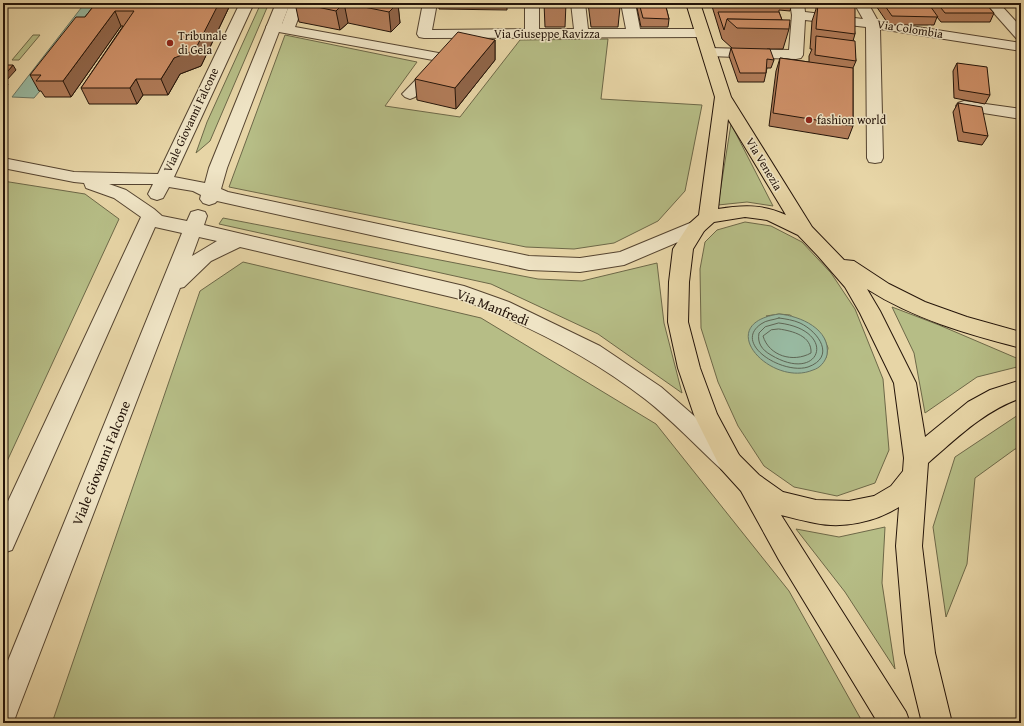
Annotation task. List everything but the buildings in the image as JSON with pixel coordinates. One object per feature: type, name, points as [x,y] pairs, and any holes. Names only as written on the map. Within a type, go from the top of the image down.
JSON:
[{"type":"main road","name":"Via Venezia","points":[[693,3],[723,97],[805,231]]},
{"type":"main road","name":"Via Venezia","points":[[703,222],[723,97]]},
{"type":"main road","points":[[937,723],[920,653],[909,546],[915,466],[905,383],[870,311],[852,282],[805,231],[771,215],[745,211],[703,222],[683,249],[679,282],[678,322],[689,368],[706,415],[730,462],[750,483],[776,502],[816,512],[849,513],[879,506],[900,494],[915,466],[976,409],[998,397],[1021,389]]},
{"type":"main road","points":[[825,251],[873,284],[906,302],[947,318],[1021,340]]},
{"type":"main road","points":[[750,483],[788,551],[895,723]]},
{"type":"street","name":"Viale Giovanni Falcone","points":[[149,215],[149,203],[160,187],[247,3]]},
{"type":"street","name":"Viale Giovanni Falcone","points":[[3,710],[169,290],[198,209],[218,168],[280,28],[284,3]]},
{"type":"street","points":[[297,3],[280,28],[444,58]]},
{"type":"street","name":"Via Giuseppe Ravizza","points":[[430,3],[424,34],[702,33]]},
{"type":"street","points":[[532,3],[532,34]]},
{"type":"street","points":[[578,3],[581,33]]},
{"type":"street","points":[[628,3],[634,33]]},
{"type":"street","points":[[861,3],[873,24],[874,158]]},
{"type":"street","points":[[992,3],[1021,35]]},
{"type":"street","points":[[708,52],[796,55],[798,9]]},
{"type":"street","name":"Via Colombia","points":[[798,9],[873,24],[1021,47]]},
{"type":"street","points":[[410,94],[466,34]]},
{"type":"street","points":[[964,106],[1021,114]]},
{"type":"street","points":[[132,178],[154,169],[174,157]]},
{"type":"street","points":[[3,163],[74,177],[120,194],[158,222],[198,209],[223,198],[529,263],[580,265],[624,258],[703,222]]},
{"type":"street","points":[[74,177],[149,178],[160,187],[174,187],[183,185],[196,186],[198,209]]},
{"type":"street","name":"Via Manfredi","points":[[198,209],[239,240],[464,293],[502,307],[592,352],[653,393],[730,462]]},
{"type":"street","points":[[3,541],[149,215]]},
{"type":"street","points":[[169,290],[195,262],[212,250],[239,240]]},
{"type":"shaded area","points":[[261,3],[269,3],[210,141],[196,153],[207,122]]},
{"type":"shaded area","points":[[33,35],[40,35],[19,60],[12,60]]},
{"type":"shaded area","points":[[285,35],[417,62],[385,106],[460,117],[520,40],[608,39],[601,99],[702,105],[685,191],[658,221],[614,243],[574,249],[526,247],[229,187]]},
{"type":"shaded area","points":[[731,124],[773,206],[747,202],[718,205]]},
{"type":"shaded area","points":[[3,181],[85,194],[119,219],[3,470]]},
{"type":"shaded area","points":[[223,218],[538,279],[582,281],[657,263],[664,323],[682,393],[598,334],[491,284],[219,224]]},
{"type":"shaded area","points":[[745,222],[771,226],[802,242],[831,273],[855,309],[883,379],[889,450],[875,483],[837,496],[794,487],[764,466],[738,426],[718,382],[701,328],[700,269],[705,242],[717,230]],"holes":[[[779,314],[790,315],[824,338],[828,348],[826,358],[766,316]]]},
{"type":"shaded area","points":[[243,262],[481,318],[656,424],[789,591],[863,723],[52,723],[200,291]]},
{"type":"shaded area","points":[[892,307],[939,325],[1021,360],[1021,366],[977,377],[925,413],[914,353]]},
{"type":"shaded area","points":[[1021,413],[1021,448],[1015,449],[975,478],[967,564],[946,617],[933,527],[955,457]]},
{"type":"shaded area","points":[[885,527],[882,583],[895,669],[845,592],[796,529],[839,537]]},
{"type":"water","points":[[85,3],[114,3],[34,98],[12,97]]},
{"type":"water","points":[[779,314],[804,321],[819,331],[824,338],[827,346],[827,355],[824,362],[816,369],[797,373],[780,370],[766,363],[755,352],[749,341],[750,330],[759,320]]},
{"type":"place","name":"Tribunale di Gela","points":[[170,43]]},
{"type":"place","name":"fashion world","points":[[809,120]]}]
